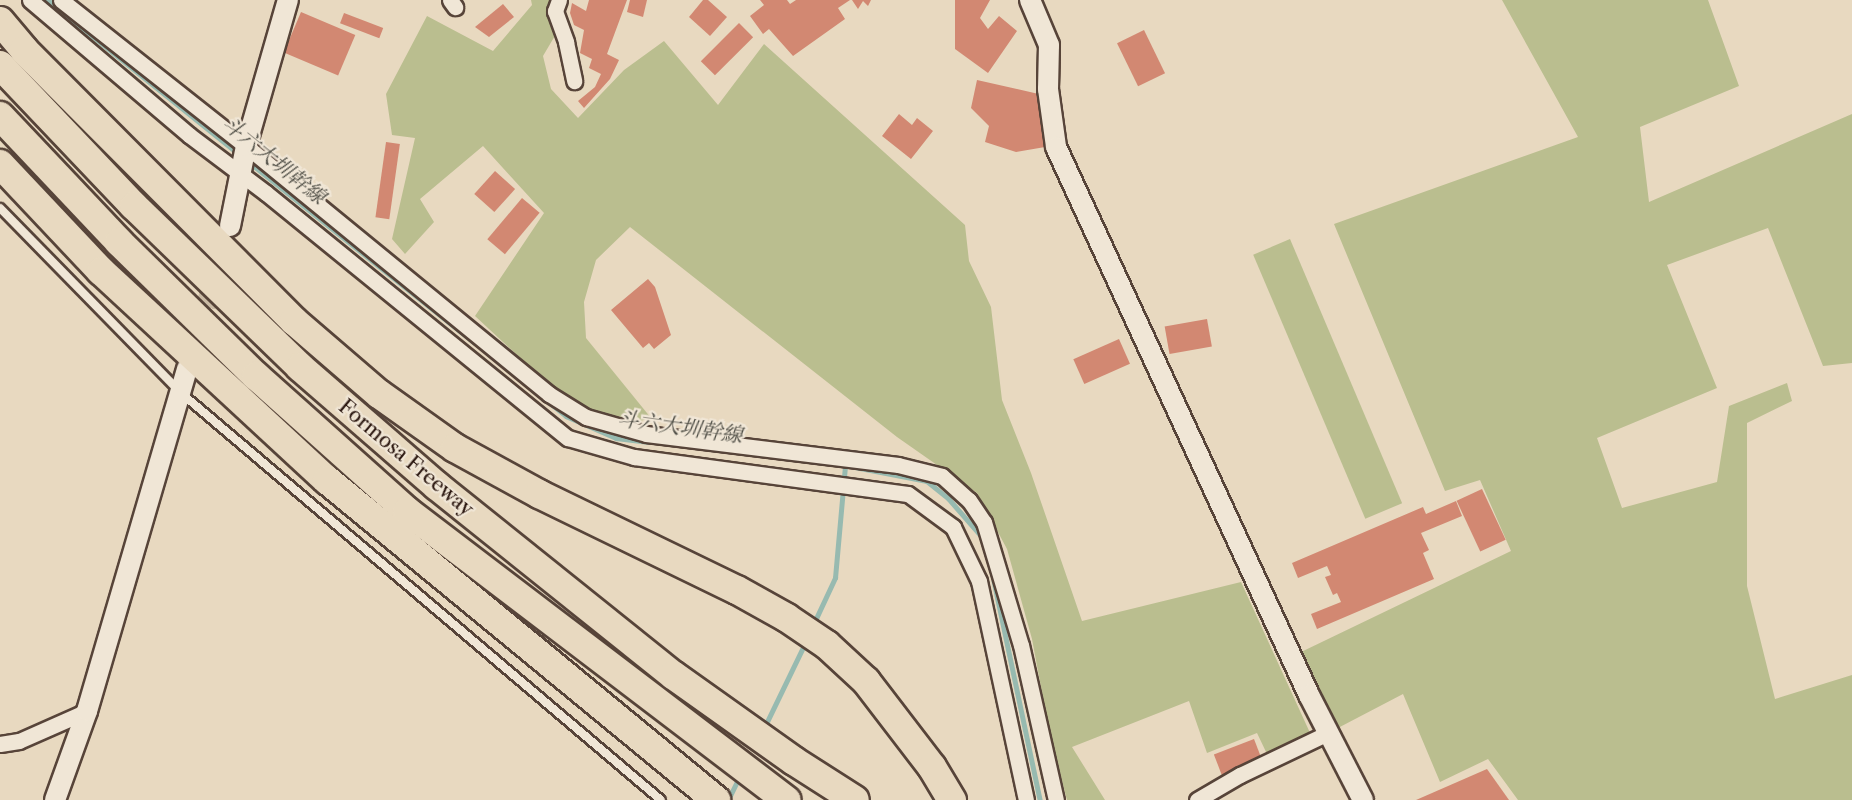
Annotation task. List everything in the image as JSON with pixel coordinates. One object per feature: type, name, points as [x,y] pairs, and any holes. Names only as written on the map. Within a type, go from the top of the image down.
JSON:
[{"type":"highway","points":[[0,21],[24,50],[294,321],[379,394],[456,448],[538,494],[737,591],[810,633],[866,681],[932,767],[952,800]]},
{"type":"highway","name":"Formosa Freeway","points":[[4,69],[134,207],[300,367],[437,486],[673,675],[794,761],[855,800]]},
{"type":"highway","name":"Formosa Freeway","points":[[0,116],[119,242],[248,368],[407,511],[782,797]]},
{"type":"highway","points":[[0,164],[101,271],[327,480],[716,800]]},
{"type":"street","points":[[30,0],[241,175],[568,438],[634,457],[908,494],[953,527],[979,581],[1026,800]]},
{"type":"street","points":[[62,0],[246,146],[549,394],[586,417],[646,434],[898,465],[942,476],[969,500],[984,522],[1021,645],[1056,800]]},
{"type":"street","points":[[230,226],[246,146],[288,0]]},
{"type":"street","points":[[559,0],[555,11],[566,42],[574,81]]},
{"type":"street","points":[[1029,0],[1049,45],[1048,89],[1056,147],[1328,733],[1363,800]]},
{"type":"street","points":[[55,800],[87,711],[187,368]]},
{"type":"street","points":[[0,744],[19,741],[87,711]]},
{"type":"street","points":[[1197,800],[1240,775],[1328,733]]},
{"type":"lane","points":[[0,208],[181,393],[661,800]]},
{"type":"green space","points":[[531,0],[549,0],[556,34],[543,56],[551,89],[578,118],[624,70],[664,41],[718,105],[764,44],[965,225],[969,261],[991,307],[1002,400],[1031,473],[1082,621],[1241,582],[1311,735],[1267,754],[1257,733],[1207,753],[1189,701],[1072,747],[1105,800],[1067,800],[1050,735],[1032,639],[1007,549],[977,493],[897,437],[630,227],[596,260],[584,302],[586,338],[651,418],[640,421],[572,406],[475,316],[544,213],[483,146],[420,199],[434,222],[405,254],[392,239],[415,138],[392,135],[386,94],[427,16],[493,51],[532,5]]},
{"type":"green space","points":[[1502,0],[1708,0],[1739,86],[1640,127],[1649,202],[1852,114],[1852,363],[1823,366],[1768,228],[1667,265],[1717,388],[1597,438],[1622,508],[1717,482],[1729,406],[1787,383],[1792,401],[1747,423],[1747,586],[1775,699],[1852,675],[1852,800],[1518,800],[1488,759],[1440,782],[1403,694],[1336,729],[1299,653],[1511,551],[1480,480],[1445,491],[1334,224],[1578,137]]},
{"type":"green space","points":[[1290,239],[1402,503],[1365,519],[1253,255]]},
{"type":"building","points":[[589,0],[627,0],[607,54],[619,60],[610,79],[584,108],[578,101],[595,87],[601,74],[589,68],[592,59],[580,53],[584,30],[574,25],[570,13],[572,3],[586,11]]},
{"type":"building","points":[[630,0],[647,0],[643,17],[627,12]]},
{"type":"building","points":[[703,0],[708,0],[727,17],[710,36],[689,17]]},
{"type":"building","points":[[760,0],[787,0],[790,4],[796,0],[850,0],[838,8],[845,19],[793,56],[769,29],[763,34],[750,16],[764,5]]},
{"type":"building","points":[[852,0],[871,0],[868,6],[863,1],[858,9]]},
{"type":"building","points":[[955,0],[990,0],[980,18],[988,29],[999,16],[1017,31],[988,73],[955,49]]},
{"type":"building","points":[[503,4],[514,17],[489,37],[475,27]]},
{"type":"building","points":[[301,12],[355,35],[338,76],[284,53]]},
{"type":"building","points":[[344,13],[383,28],[379,38],[340,23]]},
{"type":"building","points":[[739,23],[753,37],[715,75],[701,61]]},
{"type":"building","points":[[1144,30],[1165,73],[1138,86],[1117,43]]},
{"type":"building","points":[[977,80],[1043,95],[1045,147],[1016,152],[985,142],[989,126],[971,108]]},
{"type":"building","points":[[899,114],[912,125],[917,118],[933,131],[911,159],[882,136]]},
{"type":"building","points":[[386,142],[400,144],[389,219],[375,217]]},
{"type":"building","points":[[495,171],[515,189],[494,212],[474,194]]},
{"type":"building","points":[[522,198],[540,213],[505,254],[487,239]]},
{"type":"building","points":[[648,279],[655,287],[671,335],[654,349],[649,343],[643,348],[611,310]]},
{"type":"building","points":[[1207,319],[1212,347],[1170,354],[1165,326]]},
{"type":"building","points":[[1119,339],[1130,364],[1084,384],[1073,359]]},
{"type":"building","points":[[1482,489],[1506,540],[1480,552],[1457,501]]},
{"type":"building","points":[[1456,501],[1462,516],[1421,533],[1429,550],[1423,553],[1434,579],[1317,629],[1311,614],[1341,602],[1337,593],[1333,595],[1325,577],[1331,575],[1327,566],[1298,578],[1292,563],[1423,507],[1426,514]]},
{"type":"building","points":[[1254,739],[1262,760],[1222,775],[1214,754]]},
{"type":"building","points":[[1487,769],[1509,800],[1416,800]]},
{"type":"waterway","name":"斗六大圳幹線","points":[[48,0],[240,155]]},
{"type":"waterway","name":"斗六大圳幹線","points":[[249,162],[474,342]]},
{"type":"waterway","name":"斗六大圳幹線","points":[[549,402],[566,416],[616,438],[647,442]]},
{"type":"waterway","points":[[813,625],[835,578],[845,465]]},
{"type":"waterway","name":"斗六大圳幹線","points":[[855,467],[927,481],[949,499],[983,538]]},
{"type":"waterway","name":"斗六大圳幹線","points":[[994,581],[1040,800]]},
{"type":"waterway","points":[[764,728],[806,641]]},
{"type":"waterway","points":[[728,800],[740,775]]},
{"type":"tunnel","points":[[188,364],[226,240]]}]
